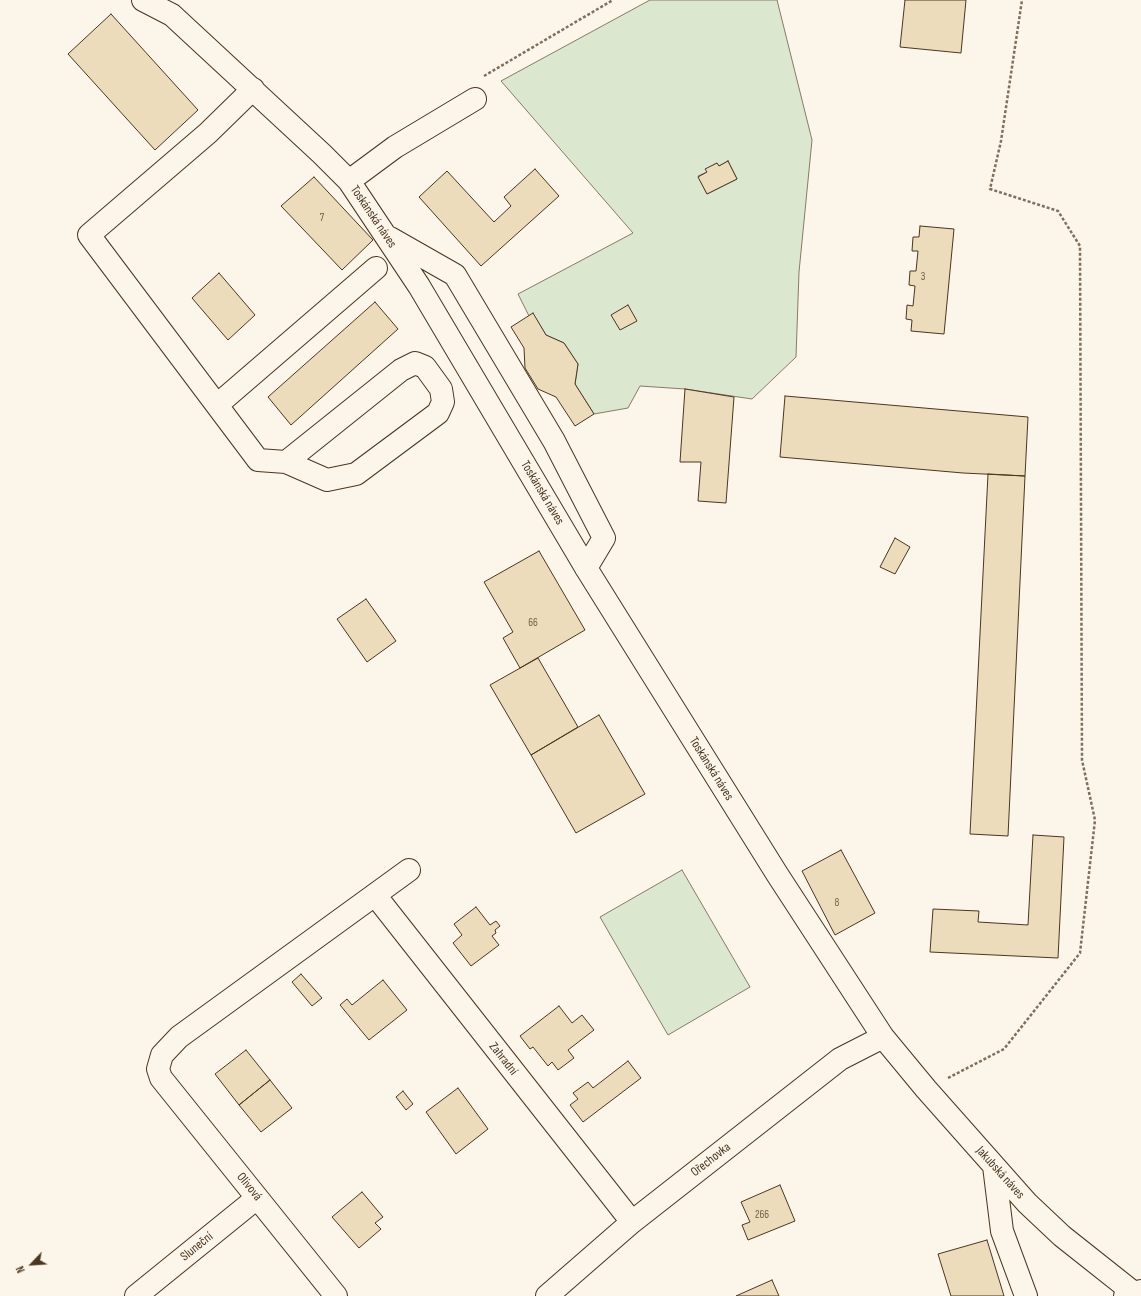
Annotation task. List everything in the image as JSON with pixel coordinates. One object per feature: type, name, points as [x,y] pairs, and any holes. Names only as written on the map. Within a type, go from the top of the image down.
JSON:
[{"type":"street","name":"Toskánská náves","points":[[143,0],[172,15],[349,181],[419,286],[586,568],[776,874],[883,1038]]},
{"type":"street","points":[[252,89],[208,133],[89,235],[258,460],[286,462],[327,480],[356,474],[438,413],[443,402],[441,389],[425,367],[415,363],[401,370],[286,462]]},
{"type":"street","points":[[349,181],[476,90]]},
{"type":"street","points":[[385,235],[455,275],[554,441],[604,538],[586,568]]},
{"type":"street","points":[[217,405],[376,268]]},
{"type":"street","points":[[374,895],[409,870]]},
{"type":"street","name":"Olivová","points":[[336,1296],[161,1078],[158,1069],[162,1055],[180,1037],[374,895]]},
{"type":"street","name":"Zahradní","points":[[374,895],[632,1222]]},
{"type":"street","name":"Jakubská náves","points":[[883,1038],[926,1090],[1027,1203],[1062,1236],[1133,1293]]},
{"type":"street","name":"Ořechovka","points":[[547,1296],[632,1222],[840,1059],[883,1038]]},
{"type":"street","points":[[994,1166],[1002,1231],[1026,1296]]},
{"type":"street","name":"Sluneční","points":[[136,1296],[257,1198]]},
{"type":"path","points":[[476,90],[613,0]]},
{"type":"path","points":[[926,1090],[1004,1049],[1080,953],[1095,820],[1082,760],[1080,246],[1058,211],[990,189],[1002,141],[1022,0]]},
{"type":"green space","points":[[650,0],[777,0],[812,140],[799,272],[796,357],[752,399],[685,389],[640,386],[628,408],[594,414],[575,384],[578,364],[564,343],[546,335],[533,314],[529,316],[518,294],[633,233],[501,81]],"holes":[[[728,161],[737,179],[707,194],[698,176],[707,172],[706,169],[717,163],[719,166]]]},
{"type":"green space","points":[[682,870],[750,987],[668,1035],[600,917]]},
{"type":"building","points":[[905,0],[966,0],[961,53],[900,47]]},
{"type":"building","points":[[111,14],[198,110],[155,150],[68,54]]},
{"type":"building","points":[[728,161],[737,179],[707,194],[698,177],[707,172],[705,169],[717,163],[719,166]]},
{"type":"building","points":[[535,169],[559,196],[481,266],[419,197],[447,171],[494,222],[511,206],[504,197]]},
{"type":"building","points":[[314,177],[373,240],[342,270],[281,206]]},
{"type":"building","points":[[920,226],[954,229],[944,334],[911,331],[912,320],[906,319],[907,305],[913,306],[915,286],[909,285],[910,271],[916,271],[918,251],[912,251],[913,237],[919,237]]},
{"type":"building","points":[[219,273],[255,315],[228,340],[192,298]]},
{"type":"building","points":[[375,302],[398,329],[291,425],[268,397]]},
{"type":"building","points":[[628,305],[637,321],[620,330],[611,315]]},
{"type":"building","points":[[533,313],[546,335],[564,343],[578,364],[575,384],[594,414],[575,426],[556,397],[538,389],[525,368],[524,348],[511,327]]},
{"type":"building","points":[[685,389],[734,397],[726,503],[698,501],[701,462],[680,462]]},
{"type":"building","points":[[785,396],[1028,417],[1025,476],[963,473],[780,457]]},
{"type":"building","points":[[988,474],[1025,476],[1008,836],[970,834]]},
{"type":"building","points":[[895,538],[910,547],[895,574],[880,567]]},
{"type":"building","points":[[539,551],[585,630],[520,668],[503,638],[513,632],[484,582]]},
{"type":"building","points":[[366,599],[396,641],[367,662],[337,619]]},
{"type":"building","points":[[538,658],[578,727],[531,755],[490,685]]},
{"type":"building","points":[[599,715],[645,794],[576,833],[531,755]]},
{"type":"building","points":[[1033,835],[1064,837],[1058,958],[930,952],[933,909],[979,911],[978,922],[1028,925]]},
{"type":"building","points":[[841,850],[875,913],[835,935],[802,871]]},
{"type":"building","points":[[476,907],[490,925],[496,921],[500,926],[495,930],[496,933],[492,936],[499,945],[471,966],[453,943],[462,935],[454,924]]},
{"type":"building","points":[[301,974],[322,998],[312,1006],[292,982]]},
{"type":"building","points":[[383,980],[407,1010],[369,1040],[340,1005],[347,999],[352,1005]]},
{"type":"building","points":[[559,1006],[572,1023],[582,1015],[594,1030],[568,1050],[574,1058],[558,1070],[552,1062],[548,1066],[533,1047],[530,1049],[520,1036]]},
{"type":"building","points":[[246,1050],[270,1080],[239,1105],[215,1074]]},
{"type":"building","points":[[628,1061],[641,1078],[583,1122],[570,1105],[578,1099],[573,1093],[588,1082],[593,1088]]},
{"type":"building","points":[[270,1080],[292,1108],[261,1132],[239,1105]]},
{"type":"building","points":[[458,1088],[488,1129],[456,1154],[426,1112]]},
{"type":"building","points":[[403,1091],[413,1104],[406,1110],[396,1097]]},
{"type":"building","points":[[780,1185],[795,1221],[748,1240],[742,1225],[750,1222],[741,1202]]},
{"type":"building","points":[[362,1192],[383,1217],[375,1223],[381,1229],[359,1248],[332,1217]]},
{"type":"building","points":[[987,1240],[1004,1296],[951,1296],[938,1254]]},
{"type":"building","points":[[772,1280],[779,1296],[736,1296]]}]
